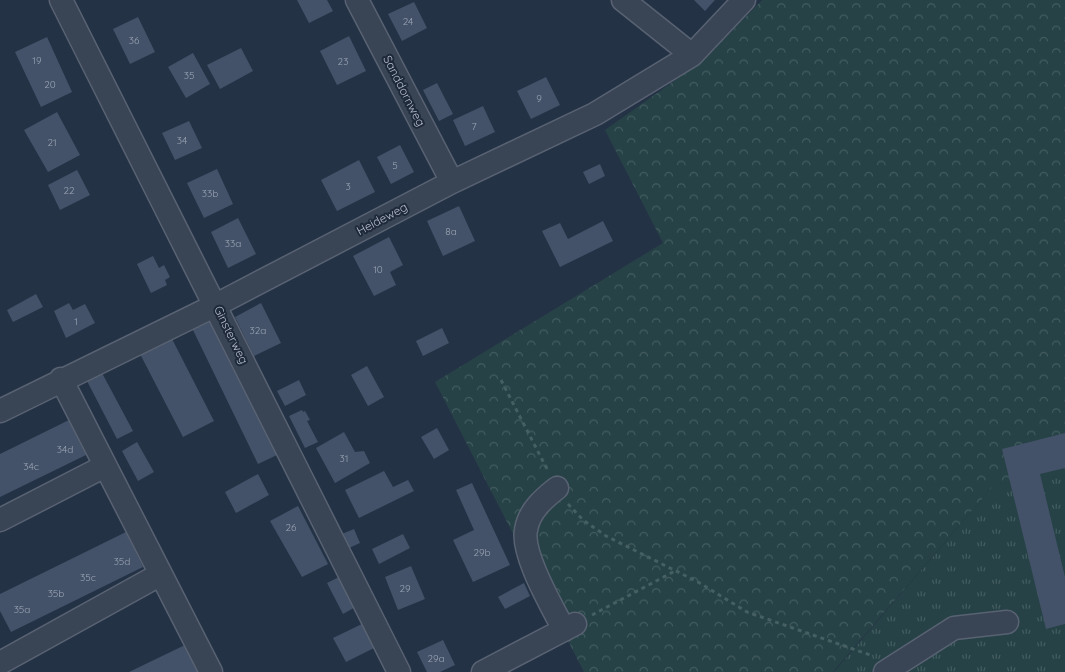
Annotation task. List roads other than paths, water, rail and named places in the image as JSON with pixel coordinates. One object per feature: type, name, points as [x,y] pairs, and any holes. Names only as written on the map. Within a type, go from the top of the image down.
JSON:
[{"type":"street","name":"Ginsterweg","points":[[61,0],[399,672]]},
{"type":"street","name":"Sanddornweg","points":[[357,0],[452,182]]},
{"type":"street","points":[[624,0],[692,55]]},
{"type":"street","name":"Heideweg","points":[[0,411],[216,305],[452,182],[595,114],[692,55],[744,0]]},
{"type":"street","points":[[62,380],[211,672]]},
{"type":"street","points":[[0,520],[106,466]]},
{"type":"street","points":[[482,672],[569,627],[539,581],[525,532],[534,510],[557,488]]},
{"type":"street","points":[[0,663],[161,574]]},
{"type":"street","points":[[890,668],[954,628],[1007,622]]}]
